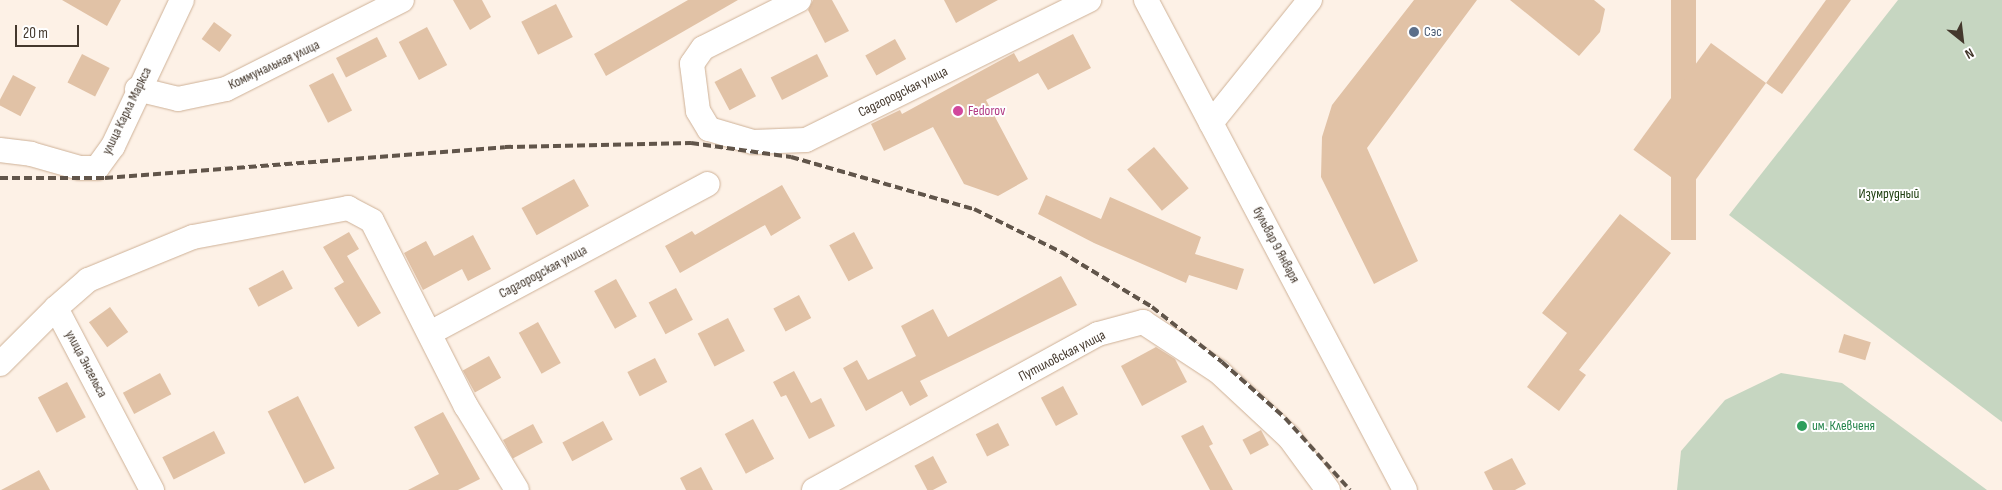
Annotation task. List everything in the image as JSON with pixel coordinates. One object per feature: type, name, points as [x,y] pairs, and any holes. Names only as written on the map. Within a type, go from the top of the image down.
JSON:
[{"type":"street","name":"улица Карла Маркса","points":[[0,150],[32,154],[80,168],[97,168],[113,146],[137,89],[182,0]]},
{"type":"street","name":"Коммунальная улица","points":[[137,89],[178,99],[226,89],[402,0]]},
{"type":"street","name":"Садгородская улица","points":[[799,0],[703,48],[692,64],[698,111],[709,129],[752,142],[806,140],[1089,0]]},
{"type":"street","name":"бульвар 9 Января","points":[[1146,0],[1405,490]]},
{"type":"street","points":[[1211,123],[1310,0]]},
{"type":"street","name":"Садгородская улица","points":[[430,333],[708,184]]},
{"type":"street","points":[[0,364],[56,308],[88,280],[193,237],[348,208],[372,221],[466,406],[517,490]]},
{"type":"street","name":"улица Энгельса","points":[[56,308],[152,490]]},
{"type":"street","name":"Путиловская улица","points":[[814,490],[1098,334],[1143,322],[1219,372],[1288,436],[1328,490]]},
{"type":"green space","name":"Изумрудный","points":[[1898,0],[2002,0],[2002,422],[1729,215]]},
{"type":"green space","name":"им. Клевченя","points":[[1781,373],[1842,383],[1987,490],[1677,490],[1681,451],[1725,400]]},
{"type":"building","points":[[62,0],[121,0],[107,26]]},
{"type":"building","points":[[453,0],[482,0],[491,17],[470,30]]},
{"type":"building","points":[[688,0],[738,0],[606,76],[594,54]]},
{"type":"building","points":[[813,0],[832,0],[849,31],[825,43],[808,10]]},
{"type":"building","points":[[944,0],[998,0],[956,23]]},
{"type":"building","points":[[1414,0],[1477,0],[1367,148],[1418,261],[1374,284],[1321,177],[1322,137],[1332,105]]},
{"type":"building","points":[[1510,0],[1594,0],[1605,9],[1600,32],[1579,56]]},
{"type":"building","points":[[1671,0],[1696,0],[1696,240],[1671,240]]},
{"type":"building","points":[[1826,0],[1851,0],[1782,94],[1766,83]]},
{"type":"building","points":[[556,4],[573,37],[538,55],[521,22]]},
{"type":"building","points":[[214,22],[232,35],[219,52],[202,39]]},
{"type":"building","points":[[427,27],[447,65],[419,80],[399,42]]},
{"type":"building","points":[[1073,34],[1091,68],[1048,90],[1038,73],[986,100],[1028,179],[998,196],[964,184],[933,127],[884,151],[871,124],[900,110],[902,114],[1014,53],[1019,62]]},
{"type":"building","points":[[377,37],[387,57],[346,77],[336,58]]},
{"type":"building","points":[[895,39],[906,59],[876,76],[865,55]]},
{"type":"building","points":[[1711,43],[1766,83],[1688,190],[1633,150]]},
{"type":"building","points":[[82,54],[110,68],[95,97],[67,83]]},
{"type":"building","points":[[817,54],[828,76],[782,100],[771,78]]},
{"type":"building","points":[[741,68],[756,96],[730,110],[715,82]]},
{"type":"building","points":[[333,73],[352,110],[328,123],[309,85]]},
{"type":"building","points":[[13,75],[36,87],[20,116],[0,105],[0,99]]},
{"type":"building","points":[[1154,147],[1189,188],[1162,211],[1127,169]]},
{"type":"building","points":[[574,179],[589,206],[537,235],[522,208]]},
{"type":"building","points":[[782,185],[801,218],[771,236],[765,225],[680,273],[665,246],[692,231],[695,235]]},
{"type":"building","points":[[1046,195],[1101,219],[1110,197],[1201,237],[1195,254],[1244,269],[1237,290],[1189,275],[1186,283],[1094,243],[1038,214]]},
{"type":"building","points":[[1620,214],[1671,253],[1579,370],[1586,375],[1559,411],[1527,387],[1567,333],[1542,313]]},
{"type":"building","points":[[349,232],[359,249],[347,256],[381,313],[358,327],[334,288],[344,282],[323,247]]},
{"type":"building","points":[[854,232],[873,268],[849,281],[829,245]]},
{"type":"building","points":[[473,235],[491,269],[468,281],[462,269],[423,290],[404,253],[426,241],[434,256]]},
{"type":"building","points":[[283,270],[293,289],[258,307],[249,288]]},
{"type":"building","points":[[1061,276],[1077,305],[920,381],[928,396],[910,406],[902,391],[866,411],[843,368],[857,360],[868,380],[916,356],[901,326],[933,309],[948,337]]},
{"type":"building","points":[[616,279],[637,317],[615,329],[594,291]]},
{"type":"building","points":[[676,288],[693,320],[666,334],[649,303]]},
{"type":"building","points":[[799,295],[811,318],[786,332],[773,309]]},
{"type":"building","points":[[110,307],[128,332],[107,347],[89,322]]},
{"type":"building","points":[[728,318],[745,351],[715,366],[698,333]]},
{"type":"building","points":[[538,322],[561,363],[542,374],[519,333]]},
{"type":"building","points":[[1844,334],[1871,342],[1865,360],[1838,352]]},
{"type":"building","points":[[1156,347],[1175,359],[1187,382],[1142,406],[1121,366]]},
{"type":"building","points":[[489,356],[501,378],[475,392],[463,371]]},
{"type":"building","points":[[655,358],[667,382],[640,396],[627,372]]},
{"type":"building","points":[[794,371],[811,403],[821,398],[835,426],[809,439],[786,395],[781,397],[773,382]]},
{"type":"building","points":[[160,373],[171,394],[134,414],[123,393]]},
{"type":"building","points":[[67,382],[86,417],[57,433],[38,397]]},
{"type":"building","points":[[1063,386],[1078,414],[1056,426],[1041,398]]},
{"type":"building","points":[[298,396],[335,468],[304,484],[268,411]]},
{"type":"building","points":[[443,412],[480,479],[458,490],[408,490],[439,474],[414,427]]},
{"type":"building","points":[[753,419],[774,459],[746,474],[725,434]]},
{"type":"building","points":[[603,421],[613,440],[572,461],[562,443]]},
{"type":"building","points":[[998,423],[1009,445],[987,457],[976,434]]},
{"type":"building","points":[[533,424],[543,443],[513,459],[503,440]]},
{"type":"building","points":[[1203,425],[1213,444],[1209,446],[1233,490],[1210,490],[1181,436]]},
{"type":"building","points":[[1261,430],[1269,445],[1250,455],[1242,440]]},
{"type":"building","points":[[214,431],[225,453],[174,480],[162,457]]},
{"type":"building","points":[[933,456],[947,482],[933,490],[927,490],[914,466]]},
{"type":"building","points":[[1512,458],[1526,484],[1515,490],[1493,490],[1484,472]]},
{"type":"building","points":[[701,467],[713,490],[686,490],[680,478]]},
{"type":"building","points":[[39,470],[50,490],[1,490]]},
{"type":"railway","points":[[0,178],[105,178],[505,147],[691,143],[791,157],[974,209],[1061,252],[1152,307],[1222,362],[1285,418],[1350,490]]},
{"type":"place","name":"Сэс","points":[[1414,32]]},
{"type":"place","name":"Fedorov","points":[[958,111]]},
{"type":"place","name":"им. Клевченя","points":[[1802,426]]}]
